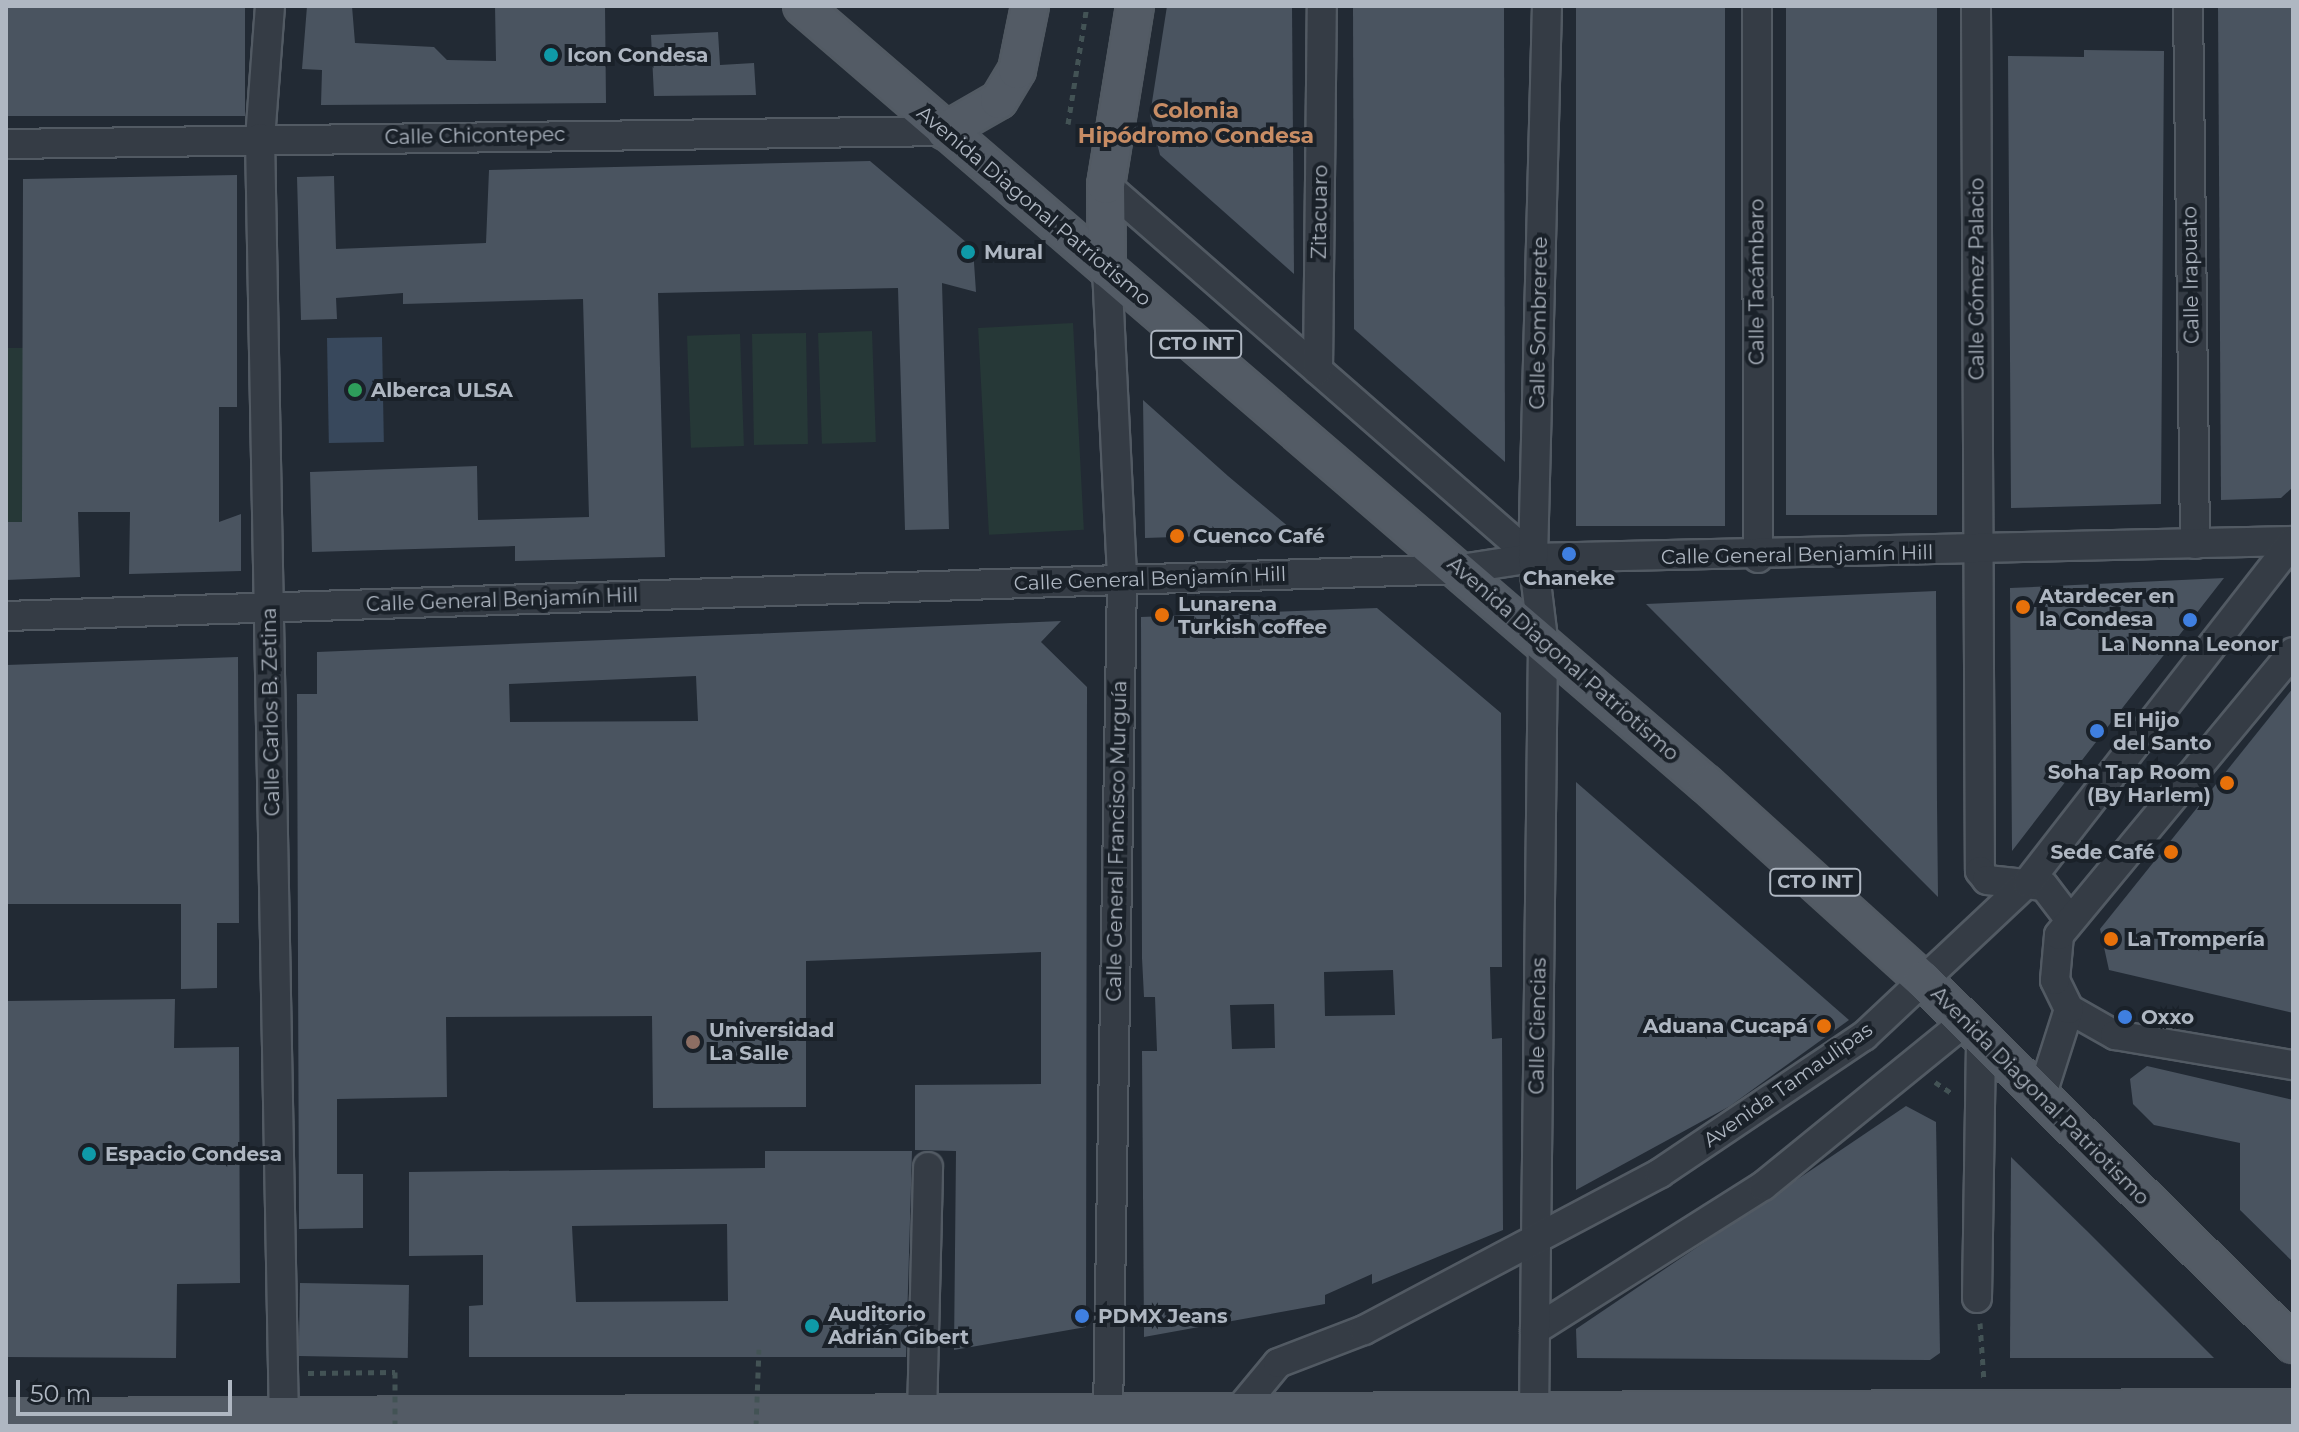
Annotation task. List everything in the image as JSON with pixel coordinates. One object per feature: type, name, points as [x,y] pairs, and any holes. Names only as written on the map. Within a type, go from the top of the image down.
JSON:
[{"type":"main road","name":"Avenida Diagonal Patriotismo","points":[[802,6],[1543,639],[1923,980],[2293,1344]]},
{"type":"main road","points":[[945,131],[999,100],[1017,70],[1030,6]]},
{"type":"main road","points":[[1107,269],[1106,185],[1135,6]]},
{"type":"main road","points":[[6,1417],[1534,1414],[2293,1408]]},
{"type":"street","name":"Calle Carlos B. Zetina","points":[[270,6],[260,138],[284,1418]]},
{"type":"street","name":"Zitacuaro","points":[[1318,370],[1322,6]]},
{"type":"street","name":"Calle Sombrerete","points":[[1543,639],[1533,558],[1547,6]]},
{"type":"street","name":"Calle Tacámbaro","points":[[1757,6],[1758,558]]},
{"type":"street","name":"Calle Gómez Palacio","points":[[1976,6],[1980,871],[1987,880],[2028,882]]},
{"type":"street","name":"Calle Irapuato","points":[[2188,6],[2195,544]]},
{"type":"street","name":"Calle Chicontepec","points":[[6,144],[260,138],[945,131]]},
{"type":"street","points":[[1106,185],[1533,558]]},
{"type":"street","name":"Calle General Francisco Murguía","points":[[1107,269],[1122,579],[1108,1414]]},
{"type":"street","name":"Calle General Benjamín Hill","points":[[6,616],[1461,569],[1533,558],[1758,558],[2293,541]]},
{"type":"street","name":"Avenida Tamaulipas","points":[[1235,1415],[1278,1363],[1364,1330],[1660,1173],[1864,1036],[2028,882],[2293,541]]},
{"type":"street","name":"Calle Ciencias","points":[[1534,1414],[1543,639]]},
{"type":"street","points":[[2293,652],[2059,935],[2055,980],[2069,1009],[2115,1035],[2293,1065]]},
{"type":"street","points":[[2028,882],[2044,886],[2070,920]]},
{"type":"street","points":[[2041,1097],[2069,1009]]},
{"type":"street","points":[[1973,1030],[1978,1307]]},
{"type":"street","points":[[1535,1330],[1763,1186],[1973,1030]]},
{"type":"street","points":[[922,1416],[928,1167]]},
{"type":"path","points":[[1068,124],[1087,6]]},
{"type":"path","points":[[1978,1307],[1982,1345]]},
{"type":"path","points":[[756,1426],[759,1349]]},
{"type":"path","points":[[283,1373],[395,1372],[395,1426]]},
{"type":"shaded area","points":[[1073,323],[1084,530],[989,535],[978,328]]},
{"type":"shaded area","points":[[872,331],[876,442],[822,444],[818,333]]},
{"type":"shaded area","points":[[806,333],[808,444],[754,445],[752,334]]},
{"type":"shaded area","points":[[740,334],[744,446],[691,448],[687,336]]},
{"type":"shaded area","points":[[6,348],[23,348],[23,523],[6,523]]},
{"type":"water","name":"Alberca ULSA","points":[[382,337],[384,442],[329,443],[327,338]]},
{"type":"building","points":[[6,6],[245,6],[245,116],[6,116]]},
{"type":"building","points":[[307,6],[352,6],[355,43],[434,47],[447,60],[496,61],[495,6],[605,6],[606,103],[321,105],[322,70],[302,69]]},
{"type":"building","points":[[1167,6],[1292,6],[1294,274],[1160,155],[1150,115]]},
{"type":"building","points":[[1353,6],[1504,6],[1505,462],[1354,329]]},
{"type":"building","points":[[1576,6],[1725,6],[1725,526],[1576,526]]},
{"type":"building","points":[[1786,6],[1937,6],[1937,515],[1786,515]]},
{"type":"building","points":[[2218,6],[2293,6],[2293,487],[2281,498],[2221,500]]},
{"type":"building","points":[[718,32],[720,65],[754,63],[756,95],[654,96],[651,35]]},
{"type":"building","points":[[2084,50],[2164,51],[2161,504],[2011,508],[2008,56],[2084,57]]},
{"type":"building","points":[[870,161],[973,248],[976,292],[942,283],[949,529],[905,530],[898,288],[658,293],[665,557],[515,561],[515,546],[312,552],[310,472],[477,466],[478,520],[589,517],[583,299],[403,304],[403,293],[336,298],[337,319],[301,320],[297,177],[334,176],[336,249],[486,243],[489,170]]},
{"type":"building","points":[[237,175],[237,407],[219,407],[219,522],[241,514],[241,571],[129,574],[130,512],[78,512],[80,577],[6,580],[6,522],[22,522],[23,179]]},
{"type":"building","points":[[1143,400],[1228,476],[1296,533],[1145,538]]},
{"type":"building","points":[[2224,578],[2113,720],[2012,851],[2010,588]]},
{"type":"building","points":[[1936,591],[1937,804],[1938,897],[1646,604]]},
{"type":"building","points":[[1377,608],[1501,713],[1502,967],[1490,967],[1492,1039],[1502,1038],[1503,1230],[1372,1284],[1372,1274],[1325,1295],[1325,1304],[1144,1337],[1142,1051],[1157,1051],[1155,997],[1144,997],[1142,958],[1141,617]],"holes":[[[1393,970],[1395,1015],[1325,1016],[1324,972]],[[1274,1004],[1275,1048],[1232,1049],[1230,1005]]]},
{"type":"building","points":[[1061,621],[1041,642],[1087,687],[1086,1327],[954,1350],[956,1151],[915,1150],[915,1085],[1041,1084],[1041,952],[806,961],[806,1107],[653,1108],[652,1016],[446,1017],[447,1097],[337,1099],[337,1174],[363,1174],[363,1228],[299,1229],[297,694],[317,694],[317,652]],"holes":[[[696,676],[698,721],[510,722],[509,684]]]},
{"type":"building","points":[[238,657],[239,923],[217,923],[217,988],[181,989],[181,904],[6,904],[6,665]]},
{"type":"building","points":[[2293,688],[2293,1013],[2109,970],[2100,929]]},
{"type":"building","points":[[1576,782],[1849,1020],[1730,1106],[1576,1190]]},
{"type":"building","name":"Espacio Condesa","points":[[175,999],[174,1048],[239,1047],[240,1283],[177,1284],[176,1358],[6,1357],[6,1001]]},
{"type":"building","points":[[2147,1066],[2293,1100],[2293,1262],[2240,1210],[2240,1143],[2154,1125],[2133,1104],[2130,1079]]},
{"type":"building","points":[[1906,1106],[1936,1122],[1940,1353],[1930,1360],[1577,1358],[1576,1329]]},
{"type":"building","points":[[765,1151],[912,1151],[906,1357],[469,1357],[469,1306],[483,1305],[483,1255],[409,1256],[409,1172],[765,1168]],"holes":[[[727,1224],[728,1301],[576,1302],[572,1226]]]},
{"type":"building","points":[[2011,1157],[2088,1232],[2214,1358],[2010,1358]]},
{"type":"building","points":[[300,1283],[409,1285],[408,1358],[299,1356]]},
{"type":"place","name":"Icon Condesa","points":[[551,55]]},
{"type":"place","name":"Mural","points":[[968,252]]},
{"type":"place","name":"Alberca ULSA","points":[[355,390]]},
{"type":"place","name":"Cuenco Café","points":[[1177,536]]},
{"type":"place","name":"Chaneke","points":[[1569,554]]},
{"type":"place","name":"Atardecer en la Condesa","points":[[2023,607]]},
{"type":"place","name":"Lunarena Turkish coffee","points":[[1162,615]]},
{"type":"place","name":"La Nonna Leonor","points":[[2190,620]]},
{"type":"place","name":"El Hijo del Santo","points":[[2097,731]]},
{"type":"place","name":"Soha Tap Room (By Harlem)","points":[[2227,783]]},
{"type":"place","name":"Sede Café","points":[[2171,852]]},
{"type":"place","name":"La Trompería","points":[[2111,939]]},
{"type":"place","name":"Oxxo","points":[[2125,1017]]},
{"type":"place","name":"Aduana Cucapá","points":[[1824,1026]]},
{"type":"place","name":"Universidad La Salle","points":[[693,1042]]},
{"type":"place","name":"Espacio Condesa","points":[[89,1154]]},
{"type":"place","name":"PDMX Jeans","points":[[1082,1316]]},
{"type":"place","name":"Auditorio Adrián Gibert","points":[[812,1326]]},
{"type":"district","name":"Colonia Hipódromo Condesa","points":[[1196,122]]}]
